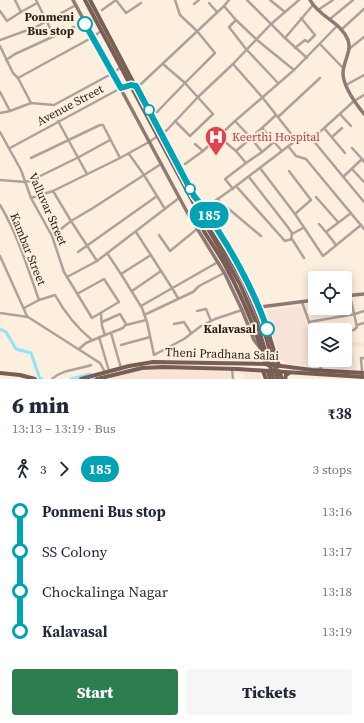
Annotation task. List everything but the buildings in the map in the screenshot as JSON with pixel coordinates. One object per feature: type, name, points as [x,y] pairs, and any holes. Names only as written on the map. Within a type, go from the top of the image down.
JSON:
[{"type":"main road","points":[[84,0],[121,67],[133,85]]},
{"type":"main road","points":[[90,0],[201,214],[240,284],[257,324],[274,379]]},
{"type":"main road","points":[[193,198],[205,209],[237,262],[260,306],[279,366],[265,371]]},
{"type":"main road","points":[[193,198],[198,222],[224,264],[246,310],[266,364],[280,372],[284,379],[289,373]]},
{"type":"main road","points":[[201,214],[244,282],[264,330],[278,379]]},
{"type":"main road","points":[[270,339],[274,342],[280,362],[288,366]]},
{"type":"main road","points":[[257,364],[261,360],[263,353]]},
{"type":"main road","name":"Theni Pradhana Salai","points":[[93,377],[107,371],[153,362],[266,364],[363,376]]},
{"type":"main road","name":"Theni Pradhana Salai","points":[[81,379],[142,368],[196,367],[363,376]]},
{"type":"main road","points":[[265,371],[266,379]]},
{"type":"main road","points":[[265,371],[270,379]]},
{"type":"main road","points":[[0,373],[14,377],[35,379]]},
{"type":"street","points":[[14,0],[21,12]]},
{"type":"street","points":[[73,0],[161,164],[197,229],[224,273],[242,310],[254,340],[263,353]]},
{"type":"street","points":[[102,10],[116,0],[126,13],[141,3]]},
{"type":"street","points":[[157,112],[215,53],[197,31],[180,14],[174,0]]},
{"type":"street","points":[[194,4],[199,0]]},
{"type":"street","points":[[175,121],[190,136],[212,114],[185,83],[163,64],[229,0]]},
{"type":"street","points":[[247,0],[307,58]]},
{"type":"street","points":[[270,0],[285,12]]},
{"type":"street","points":[[31,198],[54,191],[129,154],[160,134],[233,64],[271,24],[299,0]]},
{"type":"street","points":[[310,0],[317,10],[342,30],[348,41],[343,74],[346,85],[354,102],[364,114]]},
{"type":"street","points":[[317,10],[333,0]]},
{"type":"street","points":[[330,19],[353,0]]},
{"type":"street","points":[[0,11],[7,21],[37,2],[45,21],[54,36]]},
{"type":"street","points":[[209,3],[217,12]]},
{"type":"street","points":[[0,40],[36,26],[76,5]]},
{"type":"street","points":[[285,38],[313,5]]},
{"type":"street","points":[[224,6],[257,40],[294,70]]},
{"type":"street","points":[[342,30],[364,9]]},
{"type":"street","points":[[296,48],[305,40],[308,42],[315,35],[301,18]]},
{"type":"street","points":[[236,20],[229,27],[246,49],[278,83]]},
{"type":"street","points":[[6,60],[15,54],[74,26]]},
{"type":"street","points":[[185,164],[203,151],[218,136],[294,70],[337,26]]},
{"type":"street","points":[[18,78],[93,37],[101,31]]},
{"type":"street","points":[[348,49],[364,37]]},
{"type":"street","points":[[320,44],[344,69]]},
{"type":"street","points":[[0,46],[1,52],[32,103]]},
{"type":"street","name":"Avenue Street","points":[[10,148],[121,88],[142,84],[163,64]]},
{"type":"street","points":[[233,64],[296,140]]},
{"type":"street","points":[[0,113],[32,103],[54,104],[113,73],[121,67]]},
{"type":"street","points":[[346,85],[364,75]]},
{"type":"street","points":[[236,151],[320,78]]},
{"type":"street","points":[[0,92],[10,111]]},
{"type":"street","points":[[312,139],[364,95]]},
{"type":"street","points":[[340,114],[350,126]]},
{"type":"street","points":[[58,121],[87,174]]},
{"type":"street","points":[[235,121],[262,152]]},
{"type":"street","points":[[31,158],[100,125],[103,125],[120,158]]},
{"type":"street","points":[[262,128],[282,150]]},
{"type":"street","points":[[324,128],[345,153]]},
{"type":"street","points":[[332,137],[342,128]]},
{"type":"street","name":"Valluvar Street","points":[[0,132],[22,170],[31,198],[52,236],[64,272],[92,318],[101,314]]},
{"type":"street","points":[[208,206],[233,189],[307,132],[364,202]]},
{"type":"street","points":[[218,136],[236,151],[246,163]]},
{"type":"street","points":[[0,180],[25,182],[79,157],[110,140]]},
{"type":"street","points":[[233,189],[225,179],[275,142]]},
{"type":"street","points":[[195,144],[203,151]]},
{"type":"street","points":[[288,146],[296,156],[306,160],[364,229]]},
{"type":"street","points":[[343,177],[363,161],[352,148]]},
{"type":"street","points":[[129,154],[165,209]]},
{"type":"street","points":[[52,236],[71,221],[161,164]]},
{"type":"street","points":[[260,168],[323,256],[361,225]]},
{"type":"street","points":[[352,169],[364,182]]},
{"type":"street","points":[[289,171],[311,200],[294,214]]},
{"type":"street","points":[[248,177],[287,226],[292,234],[291,238]]},
{"type":"street","points":[[236,186],[284,240],[291,238]]},
{"type":"street","points":[[54,191],[71,221],[97,260]]},
{"type":"street","points":[[78,252],[157,196]]},
{"type":"street","points":[[316,197],[338,222]]},
{"type":"street","points":[[67,277],[97,260],[180,198]]},
{"type":"street","points":[[217,199],[261,236]]},
{"type":"street","name":"Kambar Street","points":[[0,205],[7,216],[39,300]]},
{"type":"street","points":[[326,232],[350,213]]},
{"type":"street","points":[[319,224],[336,245]]},
{"type":"street","points":[[292,234],[303,228]]},
{"type":"street","points":[[159,235],[170,252],[197,229]]},
{"type":"street","points":[[136,232],[178,298]]},
{"type":"street","points":[[291,238],[294,240],[304,258]]},
{"type":"street","points":[[106,253],[141,306],[146,320],[154,355],[153,362]]},
{"type":"street","points":[[121,274],[151,255]]},
{"type":"street","points":[[0,256],[28,317]]},
{"type":"street","points":[[141,306],[218,262]]},
{"type":"street","points":[[132,291],[160,271]]},
{"type":"street","points":[[144,315],[193,292],[199,286],[224,273]]},
{"type":"street","points":[[77,294],[104,279],[119,302],[101,314],[105,335]]},
{"type":"street","points":[[352,296],[364,294]]},
{"type":"street","points":[[24,308],[39,300],[55,295],[69,319],[92,340]]},
{"type":"street","points":[[260,306],[308,301]]},
{"type":"street","points":[[302,302],[309,322],[364,311]]},
{"type":"street","points":[[352,305],[357,325]]},
{"type":"street","points":[[197,311],[206,309],[211,321]]},
{"type":"street","points":[[154,355],[169,348],[211,321],[242,310]]},
{"type":"street","points":[[0,313],[28,317],[100,363],[107,371]]},
{"type":"street","points":[[102,322],[120,314],[126,326]]},
{"type":"street","points":[[79,349],[92,340],[126,326],[146,320]]},
{"type":"street","points":[[174,324],[184,322],[191,333]]},
{"type":"street","points":[[352,330],[356,328],[357,325],[364,323]]},
{"type":"street","points":[[112,333],[121,368]]},
{"type":"street","points":[[99,337],[107,371]]},
{"type":"street","points":[[121,345],[150,337]]},
{"type":"street","points":[[363,376],[361,358],[364,358]]},
{"type":"street","points":[[52,379],[69,370],[91,365]]},
{"type":"street","points":[[232,368],[234,379]]},
{"type":"street","points":[[314,374],[316,379]]},
{"type":"shaded area","points":[[300,306],[308,327],[308,365],[288,364],[280,359],[266,311]]},
{"type":"shaded area","points":[[363,342],[364,346],[352,347],[352,343]]},
{"type":"shaded area","points":[[352,347],[357,371],[329,367],[352,367]]},
{"type":"shaded area","points":[[169,368],[230,370],[231,379],[113,379],[112,376],[141,369]]},
{"type":"shaded area","points":[[233,369],[260,372],[261,379],[245,379],[244,373],[233,373]]},
{"type":"waterway","points":[[0,329],[6,332],[16,349],[31,353],[40,379],[42,379]]},
{"type":"waterway","points":[[71,379],[90,374],[94,379]]},
{"type":"bus line","name":"185","points":[[85,24],[121,88],[131,85],[136,86],[194,196],[205,209],[244,274],[260,306],[267,329]]},
{"type":"place","name":"Ponmeni Bus stop","points":[[85,24]]},
{"type":"place","name":"Keerthi Hospital","points":[[216,156]]},
{"type":"place","name":"Kalavasal","points":[[267,329]]}]
